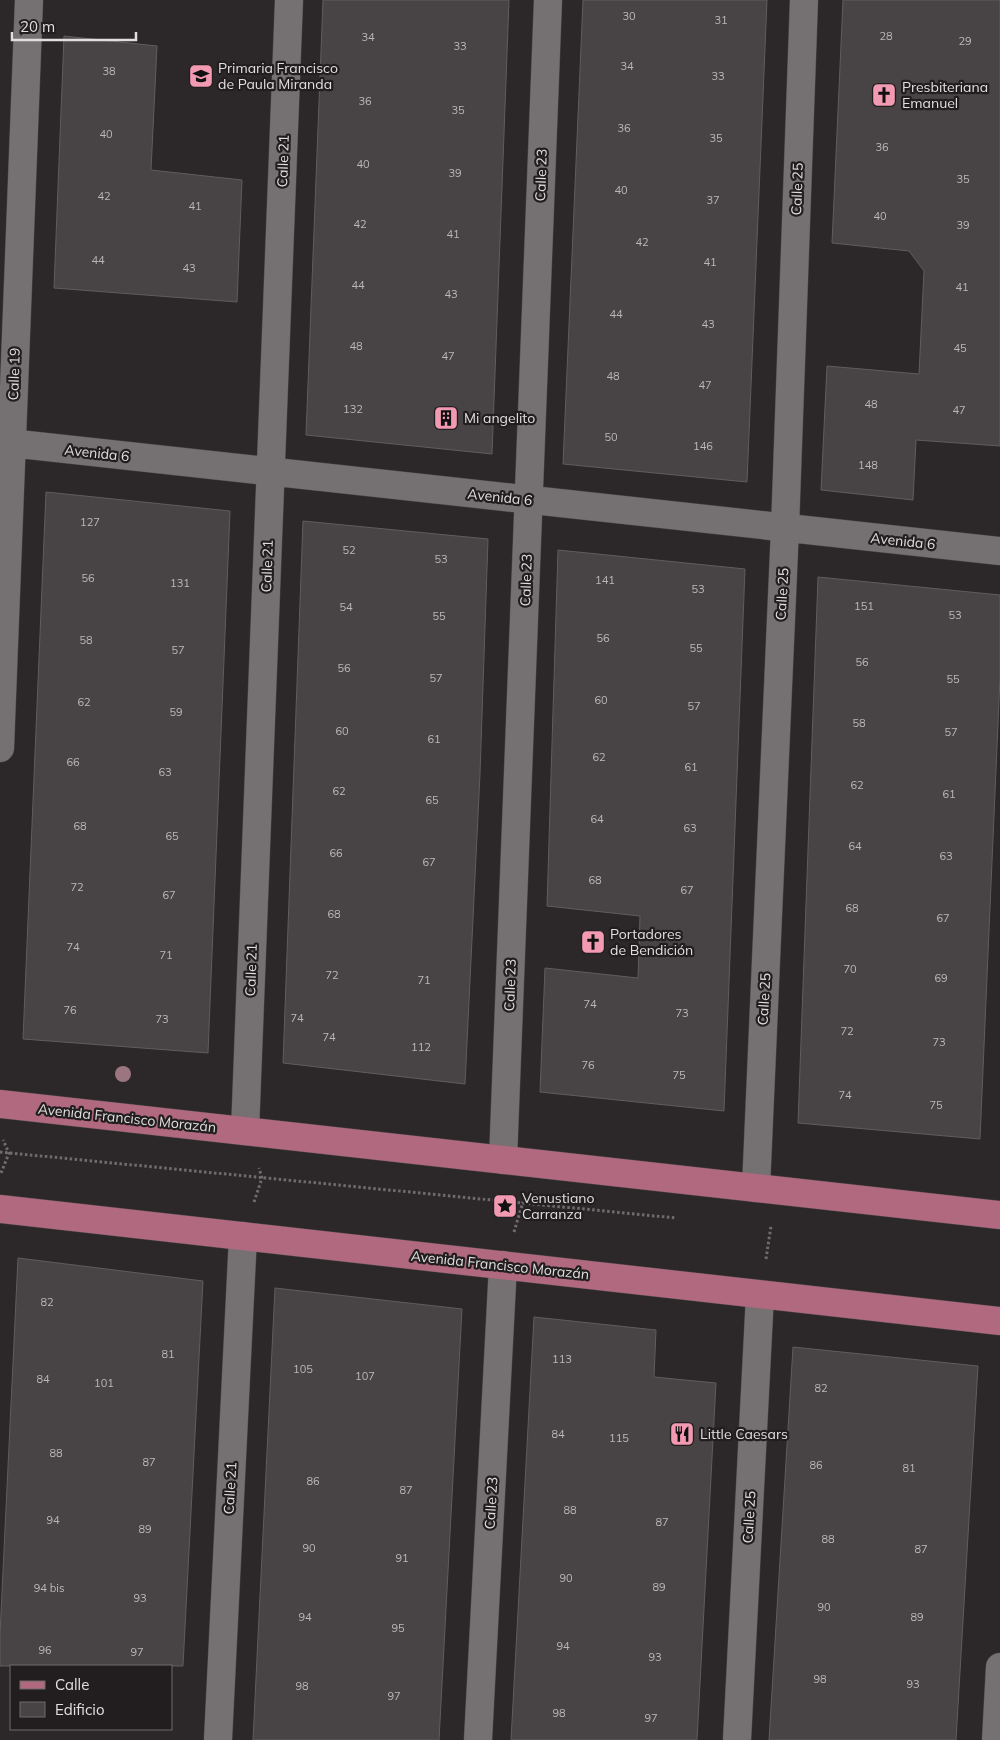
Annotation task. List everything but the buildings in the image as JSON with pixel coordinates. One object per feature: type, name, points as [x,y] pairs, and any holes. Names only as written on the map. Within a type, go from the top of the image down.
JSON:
[{"type":"main road","name":"Avenida Francisco Morazán","points":[[0,1104],[1000,1215]]},
{"type":"main road","name":"Avenida Francisco Morazán","points":[[0,1209],[1000,1321]]},
{"type":"street","name":"Calle 19","points":[[0,748],[6,443],[29,0]]},
{"type":"street","name":"Calle 21","points":[[245,1132],[289,0]]},
{"type":"street","name":"Calle 23","points":[[503,1160],[548,0]]},
{"type":"street","name":"Calle 25","points":[[766,1189],[785,528],[804,0]]},
{"type":"street","name":"Avenida 6","points":[[6,443],[1000,551]]},
{"type":"street","name":"Calle 21","points":[[218,1740],[243,1236]]},
{"type":"street","name":"Calle 23","points":[[478,1740],[503,1265]]},
{"type":"street","name":"Calle 25","points":[[737,1740],[760,1294]]},
{"type":"street","points":[[996,1740],[1000,1667]]},
{"type":"path","points":[[243,1236],[262,1178],[245,1132]]},
{"type":"path","points":[[0,1133],[9,1153],[0,1176]]},
{"type":"path","points":[[0,1152],[682,1218]]},
{"type":"path","points":[[503,1160],[524,1203],[503,1265]]},
{"type":"path","points":[[760,1294],[771,1227],[766,1189]]},
{"type":"path","points":[[761,1226],[771,1227]]},
{"type":"place","name":"Primaria Francisco de Paula Miranda","points":[[201,76]]},
{"type":"place","name":"Presbiteriana Emanuel","points":[[884,95]]},
{"type":"place","name":"Mi angelito","points":[[446,418]]},
{"type":"place","name":"Portadores de Bendición","points":[[593,942]]},
{"type":"place","name":"Venustiano Carranza","points":[[505,1206]]},
{"type":"place","name":"Little Caesars","points":[[682,1434]]}]
